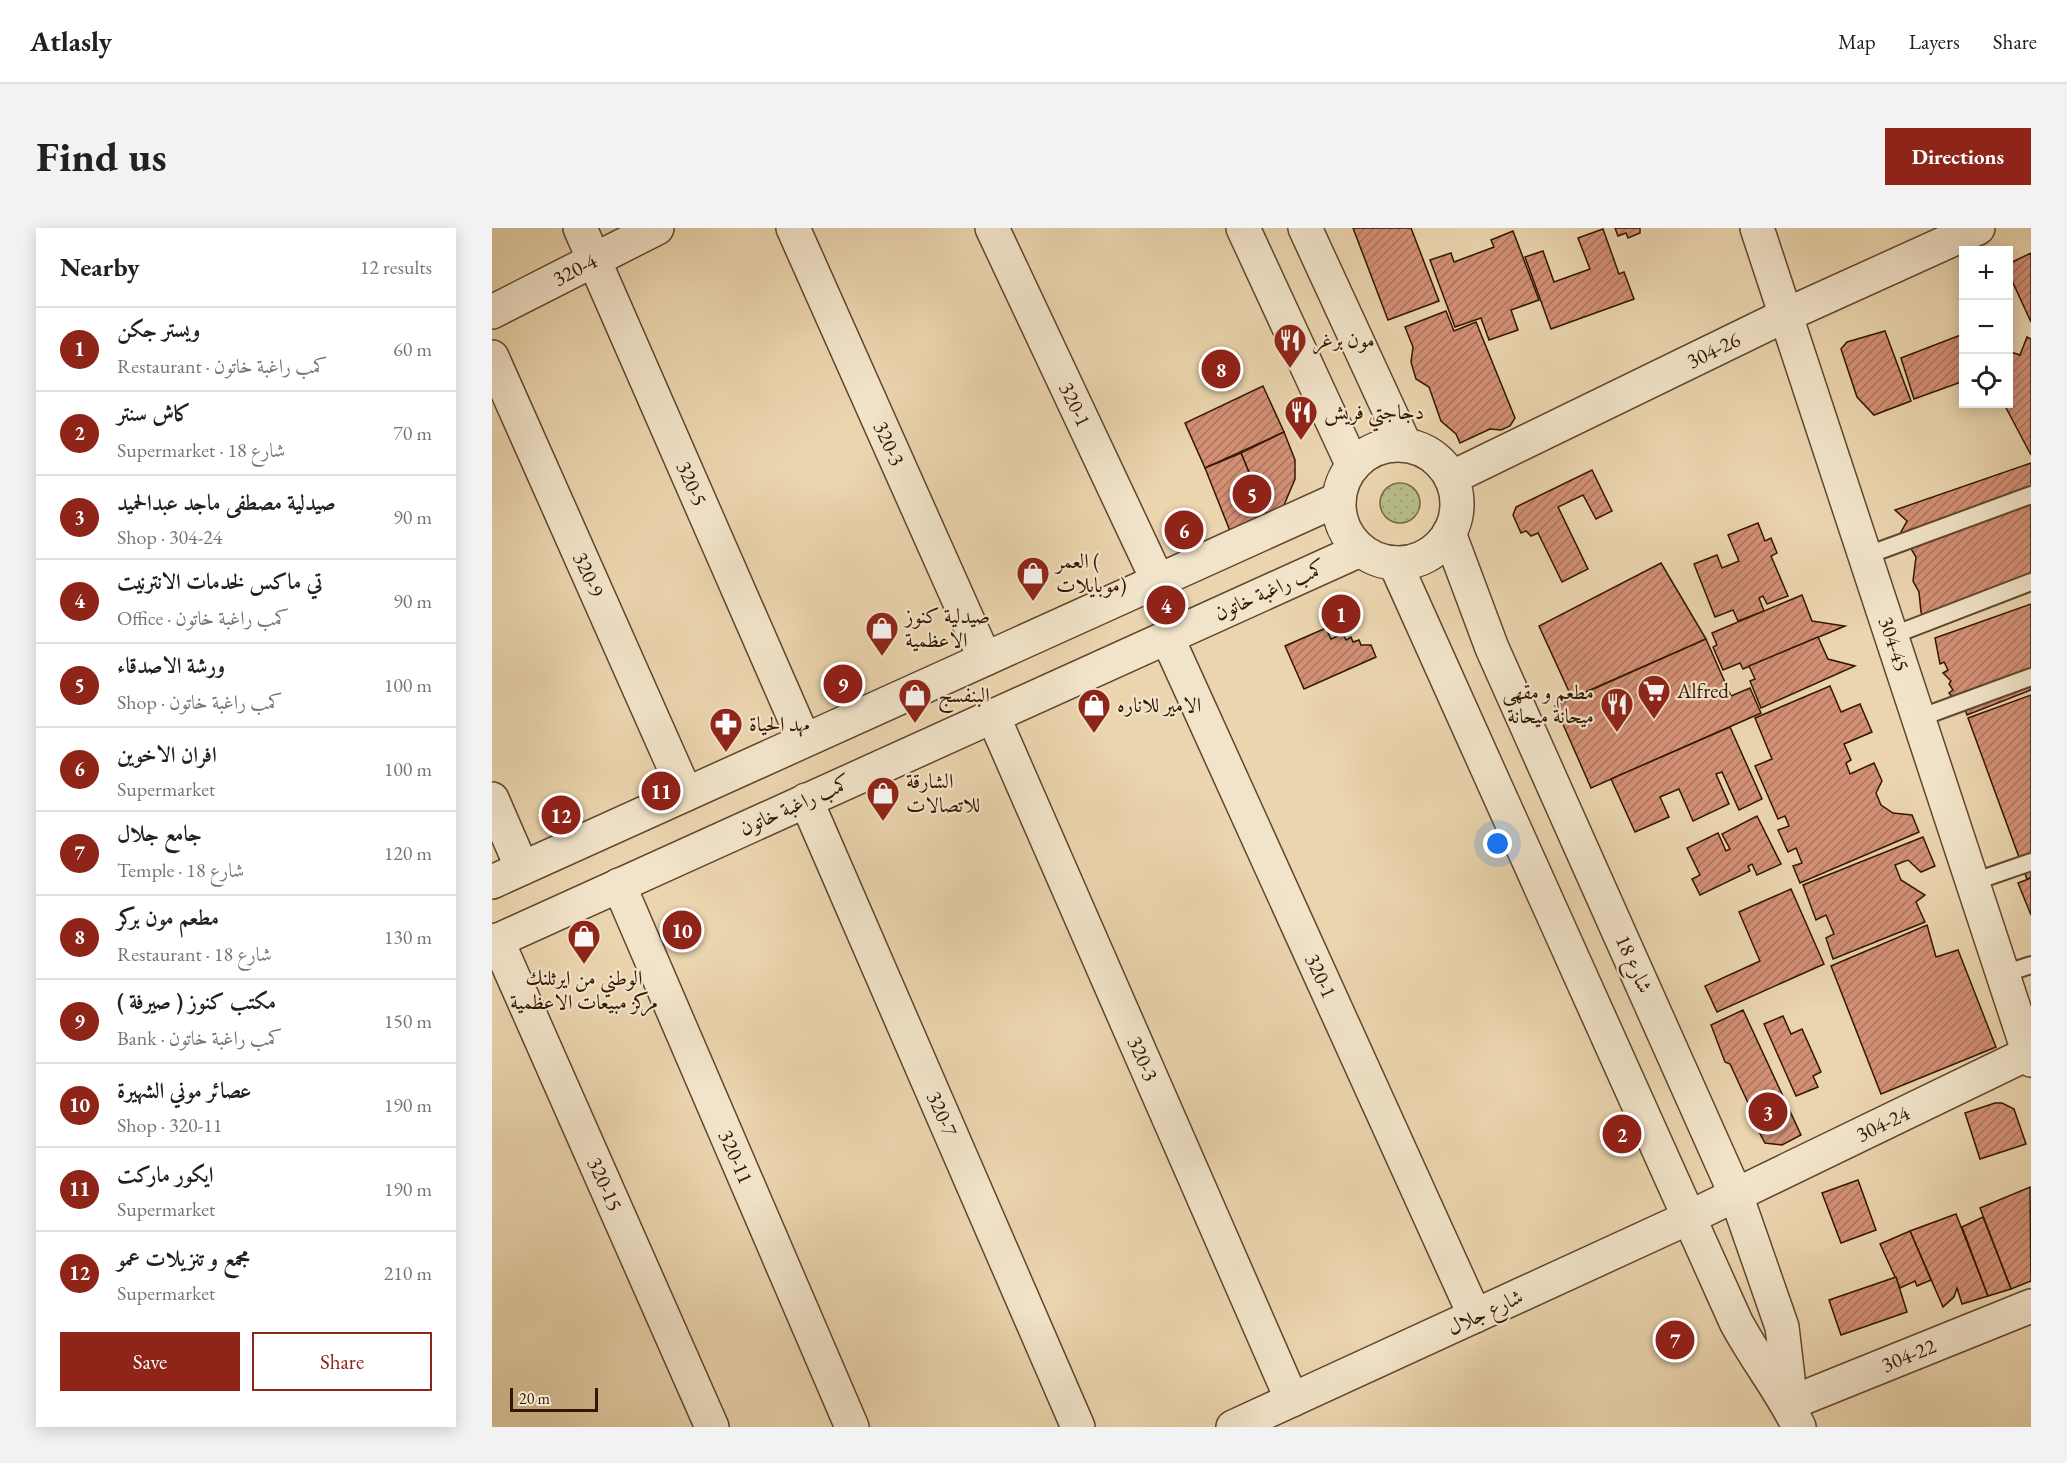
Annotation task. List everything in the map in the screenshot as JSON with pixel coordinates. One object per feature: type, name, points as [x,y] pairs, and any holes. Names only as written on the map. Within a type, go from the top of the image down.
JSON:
[{"type":"street","name":"320-5","points":[[580,228],[804,740]]},
{"type":"street","name":"320-4","points":[[492,312],[657,228]]},
{"type":"street","name":"320-3","points":[[792,228],[985,659]]},
{"type":"street","name":"320-1","points":[[992,228],[1158,581]]},
{"type":"street","points":[[1243,228],[1353,466]]},
{"type":"street","points":[[1305,228],[1405,445]]},
{"type":"street","name":"304-45","points":[[1757,228],[1973,882],[2017,970],[2030,1057]]},
{"type":"street","name":"304-26","points":[[1451,478],[1786,315],[1978,228]]},
{"type":"street","name":"320-9","points":[[492,357],[686,794]]},
{"type":"street","points":[[1405,445],[1432,456],[1451,478],[1457,506],[1449,533],[1426,556],[1411,562],[1395,563],[1371,557],[1360,550],[1343,527],[1339,498],[1344,481],[1353,466],[1376,449],[1405,445]]},
{"type":"street","points":[[492,882],[1339,498]]},
{"type":"street","name":"شارع 18","points":[[1449,533],[1492,648],[1736,1195],[1782,1328],[1793,1415]]},
{"type":"street","name":"كمب راغبة خاتون","points":[[495,941],[1360,550]]},
{"type":"street","points":[[1395,563],[1688,1218],[1746,1341],[1793,1415]]},
{"type":"street","name":"320-1","points":[[1167,637],[1475,1316]]},
{"type":"street","name":"320-3","points":[[993,716],[1292,1400]]},
{"type":"street","points":[[492,799],[522,868]]},
{"type":"street","name":"320-7","points":[[806,800],[1078,1427]]},
{"type":"street","name":"320-11","points":[[619,885],[852,1427]]},
{"type":"street","name":"320-15","points":[[495,941],[712,1427]]},
{"type":"street","name":"304-24","points":[[1736,1195],[2030,1057]]},
{"type":"street","name":"شارع جلال","points":[[1233,1427],[1736,1195]]},
{"type":"street","name":"304-22","points":[[1793,1415],[2031,1306]]},
{"type":"lane","points":[[1866,556],[2031,495]]},
{"type":"lane","points":[[1891,636],[2031,582]]},
{"type":"lane","points":[[1918,718],[2031,677]]},
{"type":"lane","points":[[1973,882],[2031,861]]},
{"type":"green space","points":[[1400,483],[1408,484],[1414,489],[1419,495],[1419,511],[1414,517],[1408,522],[1400,523],[1392,522],[1386,517],[1381,511],[1380,503],[1381,495],[1386,489],[1392,484]]},
{"type":"building","points":[[1353,228],[1411,228],[1439,301],[1388,320]]},
{"type":"building","points":[[1615,228],[1640,228],[1640,233],[1628,238],[1626,233],[1618,236]]},
{"type":"building","points":[[1603,229],[1619,274],[1624,272],[1634,299],[1551,329],[1525,257],[1543,251],[1554,282],[1590,269],[1578,238]]},
{"type":"building","points":[[1513,231],[1539,300],[1511,310],[1518,330],[1489,340],[1481,318],[1455,327],[1430,260],[1451,253],[1454,262],[1494,247],[1491,240]]},
{"type":"building","points":[[2031,253],[2031,322],[2013,283],[2013,262]]},
{"type":"building","points":[[1446,311],[1454,331],[1476,322],[1515,418],[1510,426],[1501,430],[1490,429],[1460,443],[1456,434],[1441,421],[1429,387],[1416,379],[1411,362],[1413,347],[1405,327]]},
{"type":"building","points":[[1885,331],[1911,401],[1874,415],[1857,397],[1841,349],[1847,342]]},
{"type":"building","points":[[1959,336],[1959,383],[1914,399],[1901,358]]},
{"type":"building","points":[[2027,337],[2031,339],[2031,455],[2006,408],[2013,408],[2013,353],[2020,355]]},
{"type":"building","points":[[1263,386],[1284,432],[1205,468],[1185,423]]},
{"type":"building","points":[[1284,432],[1295,460],[1295,479],[1284,505],[1267,516],[1241,453]]},
{"type":"building","points":[[1241,453],[1267,516],[1230,531],[1205,468]]},
{"type":"building","points":[[2031,463],[2031,589],[1927,627],[1921,612],[1919,592],[1913,581],[1916,557],[1901,532],[1907,521],[1895,510]]},
{"type":"building","points":[[1592,470],[1612,511],[1596,519],[1583,495],[1558,507],[1588,569],[1562,582],[1538,533],[1531,536],[1526,531],[1521,533],[1513,515],[1516,507]]},
{"type":"building","points":[[1758,523],[1765,541],[1771,538],[1777,553],[1771,556],[1788,596],[1767,604],[1763,596],[1759,598],[1764,611],[1738,621],[1733,610],[1715,617],[1694,564],[1717,555],[1722,568],[1739,561],[1728,535]]},
{"type":"building","points":[[1661,563],[1706,639],[1572,698],[1539,626]]},
{"type":"building","points":[[1802,595],[1812,621],[1845,626],[1743,669],[1740,663],[1723,670],[1713,647],[1717,645],[1712,633]]},
{"type":"building","points":[[2031,604],[2031,690],[1967,715],[1964,706],[1958,705],[1949,693],[1953,690],[1949,684],[1951,681],[1943,673],[1948,670],[1944,662],[1940,664],[1935,638]]},
{"type":"building","points":[[1326,628],[1331,639],[1343,634],[1346,640],[1351,637],[1353,642],[1359,640],[1361,645],[1371,645],[1376,657],[1304,689],[1285,646]]},
{"type":"building","points":[[1818,637],[1828,659],[1855,666],[1761,708],[1750,681],[1755,679],[1749,666]]},
{"type":"building","name":"Alfred","points":[[1706,639],[1731,696],[1750,688],[1761,713],[1591,788],[1555,706]]},
{"type":"building","points":[[1830,686],[1841,712],[1860,704],[1872,732],[1844,744],[1851,760],[1846,763],[1850,774],[1874,763],[1882,781],[1876,793],[1881,805],[1893,813],[1912,815],[1919,832],[1800,883],[1793,866],[1802,863],[1796,848],[1788,852],[1778,830],[1789,826],[1785,816],[1778,819],[1755,766],[1772,759],[1755,718]]},
{"type":"building","points":[[2031,695],[2031,878],[2027,879],[1968,718]]},
{"type":"building","points":[[1730,727],[1762,799],[1739,810],[1722,772],[1716,774],[1729,804],[1693,821],[1679,789],[1660,797],[1669,817],[1635,832],[1611,779]]},
{"type":"building","points":[[1757,816],[1781,864],[1757,875],[1752,864],[1748,866],[1750,871],[1700,895],[1692,879],[1700,875],[1687,848],[1718,833],[1726,851],[1730,849],[1722,834]]},
{"type":"building","points":[[1923,837],[1935,866],[1921,872],[1908,860],[1895,865],[1901,880],[1925,895],[1916,902],[1925,922],[1833,959],[1826,938],[1834,934],[1826,915],[1816,920],[1803,885]]},
{"type":"building","points":[[2031,878],[2031,915],[2018,883]]},
{"type":"building","points":[[1791,889],[1824,964],[1717,1012],[1705,986],[1760,961],[1739,912]]},
{"type":"building","points":[[1927,925],[1936,957],[1958,950],[1996,1047],[1881,1094],[1831,966]]},
{"type":"building","points":[[1743,1010],[1801,1135],[1782,1145],[1765,1143],[1748,1111],[1749,1105],[1730,1064],[1725,1062],[1711,1025]]},
{"type":"building","points":[[1783,1016],[1791,1034],[1802,1029],[1821,1072],[1813,1076],[1818,1087],[1796,1096],[1764,1024]]},
{"type":"building","points":[[1995,1103],[2002,1103],[2014,1109],[2026,1144],[1980,1159],[1965,1113]]},
{"type":"building","points":[[1858,1180],[1876,1230],[1841,1243],[1822,1193]]},
{"type":"building","points":[[2030,1187],[2031,1281],[2011,1289],[1980,1208]]},
{"type":"building","points":[[1956,1214],[1988,1296],[1962,1304],[1957,1288],[1954,1297],[1943,1307],[1910,1231]]},
{"type":"building","points":[[1983,1217],[2011,1289],[1988,1296],[1962,1227]]},
{"type":"building","points":[[1910,1231],[1931,1280],[1917,1286],[1915,1281],[1900,1288],[1880,1244]]},
{"type":"building","points":[[1896,1277],[1907,1312],[1841,1335],[1829,1300]]},
{"type":"place","name":"مطعم مون بركر","points":[[1221,369]]},
{"type":"place","name":"مون برغر","points":[[1290,369]]},
{"type":"place","name":"دجاجتي فريش","points":[[1301,441]]},
{"type":"place","name":"ورشة الاصدقاء","points":[[1252,494]]},
{"type":"place","name":"افران الاخوين","points":[[1184,530]]},
{"type":"place","name":"العمر ( موبايلات)","points":[[1033,602]]},
{"type":"place","name":"تي ماكس لخدمات الانترنيت","points":[[1166,605]]},
{"type":"place","name":"ويستر جكن","points":[[1341,614]]},
{"type":"place","name":"صيدلية كنوز الاعظمية","points":[[882,657]]},
{"type":"place","name":"مكتب كنوز ( صيرفة )","points":[[843,684]]},
{"type":"place","name":"Alfred","points":[[1654,720]]},
{"type":"place","name":"البنفسج","points":[[915,724]]},
{"type":"place","name":"مطعم و مقهى ميحانة ميحانة","points":[[1617,733]]},
{"type":"place","name":"الامير للاناره","points":[[1094,734]]},
{"type":"place","name":"مهد الحياة","points":[[726,753]]},
{"type":"place","name":"ايكور ماركت","points":[[661,791]]},
{"type":"place","name":"مجمع و تنزيلات عمو","points":[[561,815]]},
{"type":"place","name":"الشارقة للاتصالات","points":[[883,822]]},
{"type":"place","name":"عصائر موني الشهيرة","points":[[682,930]]},
{"type":"place","name":"الوطني من ايرثلنك مركز مبيعات الاعظمية","points":[[584,965]]},
{"type":"place","name":"صيدلية مصطفى ماجد عبدالحميد","points":[[1768,1112]]},
{"type":"place","name":"كاش سنتر","points":[[1622,1134]]},
{"type":"place","name":"جامع جلال","points":[[1675,1340]]}]
